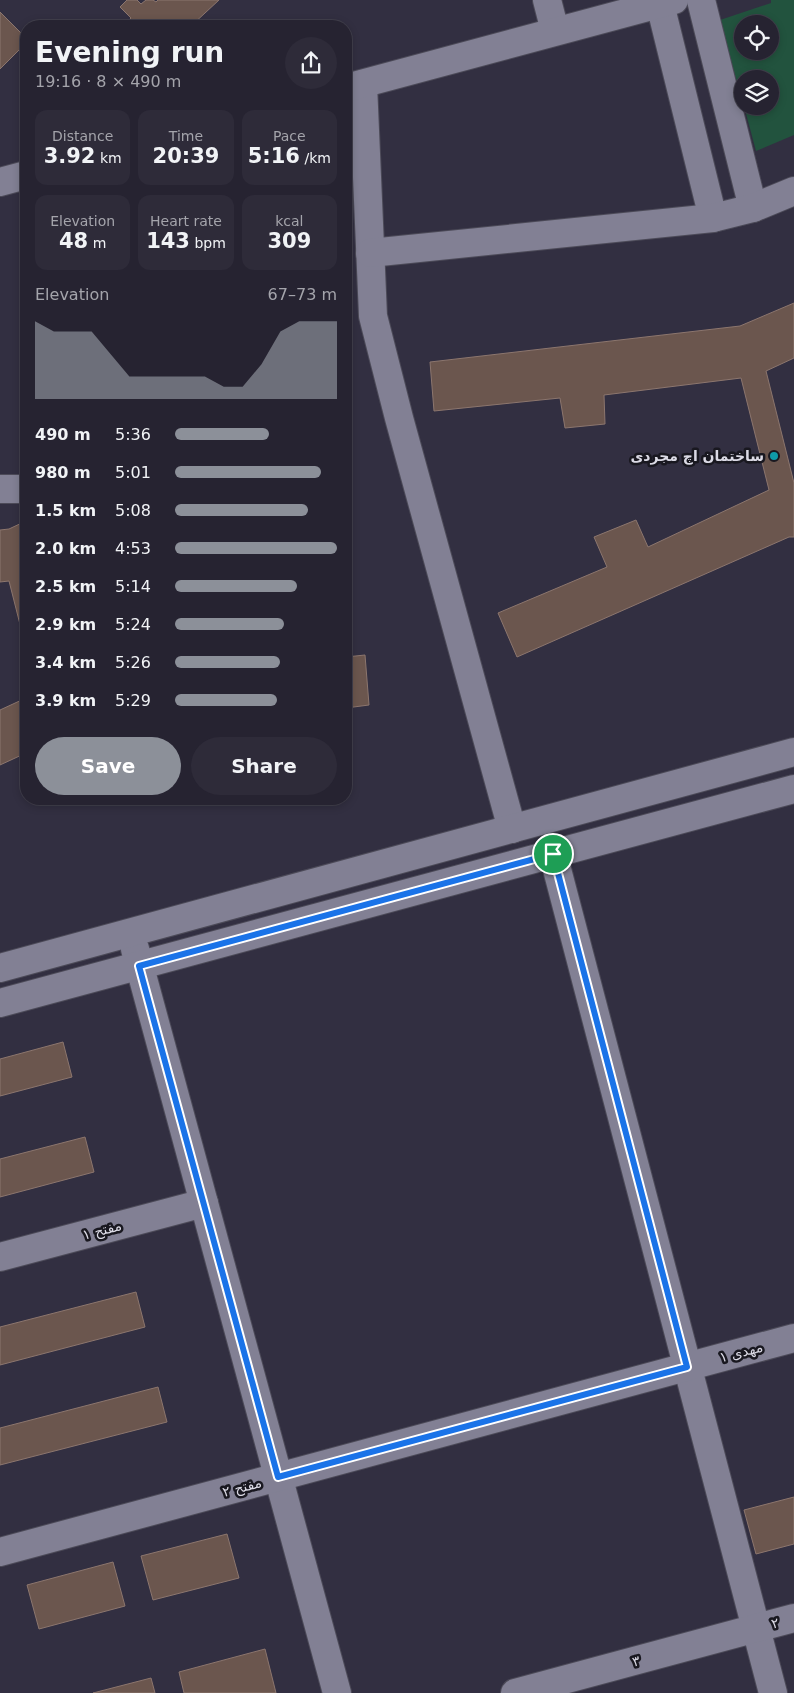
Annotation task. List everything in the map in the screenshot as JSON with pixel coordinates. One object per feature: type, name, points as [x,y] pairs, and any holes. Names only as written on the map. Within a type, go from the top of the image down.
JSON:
[{"type":"street","points":[[547,0],[555,31]]},
{"type":"street","points":[[701,0],[753,208]]},
{"type":"street","points":[[512,829],[398,418],[373,316],[370,253],[354,86],[667,2],[713,218]]},
{"type":"street","points":[[0,182],[20,177]]},
{"type":"street","points":[[370,253],[713,218],[753,208],[794,191]]},
{"type":"street","points":[[0,488],[20,489]]},
{"type":"street","points":[[0,968],[794,752]]},
{"type":"street","points":[[0,1003],[794,789]]},
{"type":"street","points":[[553,854],[773,1693]]},
{"type":"street","points":[[130,933],[337,1693]]},
{"type":"street","name":"مفتح ۱","points":[[0,1257],[204,1203]]},
{"type":"street","name":"مهدی ۱","points":[[687,1367],[794,1338]]},
{"type":"street","name":"مفتح ۲","points":[[0,1552],[687,1367]]},
{"type":"street","name":"۲","points":[[756,1628],[794,1618]]},
{"type":"street","name":"۳","points":[[515,1693],[756,1628]]},
{"type":"green space","points":[[771,0],[794,0],[794,135],[756,151],[746,115],[779,115],[779,70],[734,70],[734,72],[720,20],[734,15],[734,60],[779,60],[779,15],[735,15],[771,3]]},
{"type":"building","points":[[127,0],[137,0],[141,4],[146,0],[156,2],[158,0],[219,0],[197,20],[129,20],[131,18],[120,7]]},
{"type":"building","points":[[0,12],[20,32],[20,49],[0,69]]},
{"type":"building","name":"ساختمان اچ مجردی","points":[[794,303],[794,358],[766,371],[794,483],[794,537],[789,537],[517,657],[498,613],[607,567],[594,537],[636,520],[648,547],[769,490],[741,378],[604,395],[605,424],[565,428],[560,398],[434,411],[430,362],[740,326]]},
{"type":"building","points":[[20,524],[20,624],[9,581],[0,582],[0,530],[9,529]]},
{"type":"building","points":[[365,655],[369,705],[352,707],[352,656]]},
{"type":"building","points":[[20,701],[20,756],[0,765],[0,710]]},
{"type":"building","points":[[63,1042],[72,1077],[0,1096],[0,1059]]},
{"type":"building","points":[[85,1137],[94,1172],[0,1197],[0,1159]]},
{"type":"building","points":[[136,1292],[145,1327],[0,1365],[0,1327]]},
{"type":"building","points":[[158,1387],[167,1422],[0,1465],[0,1428]]},
{"type":"building","points":[[794,1497],[794,1544],[756,1554],[744,1510]]},
{"type":"building","points":[[227,1534],[239,1578],[153,1600],[141,1556]]},
{"type":"building","points":[[113,1562],[125,1606],[39,1629],[27,1585]]},
{"type":"building","points":[[265,1649],[276,1693],[184,1693],[179,1672]]},
{"type":"building","points":[[151,1678],[155,1693],[93,1693]]},
{"type":"place","name":"ساختمان اچ مجردی","points":[[774,456]]},
{"type":"route","points":[[553,854],[687,1367],[278,1477],[139,966],[553,854]]}]
